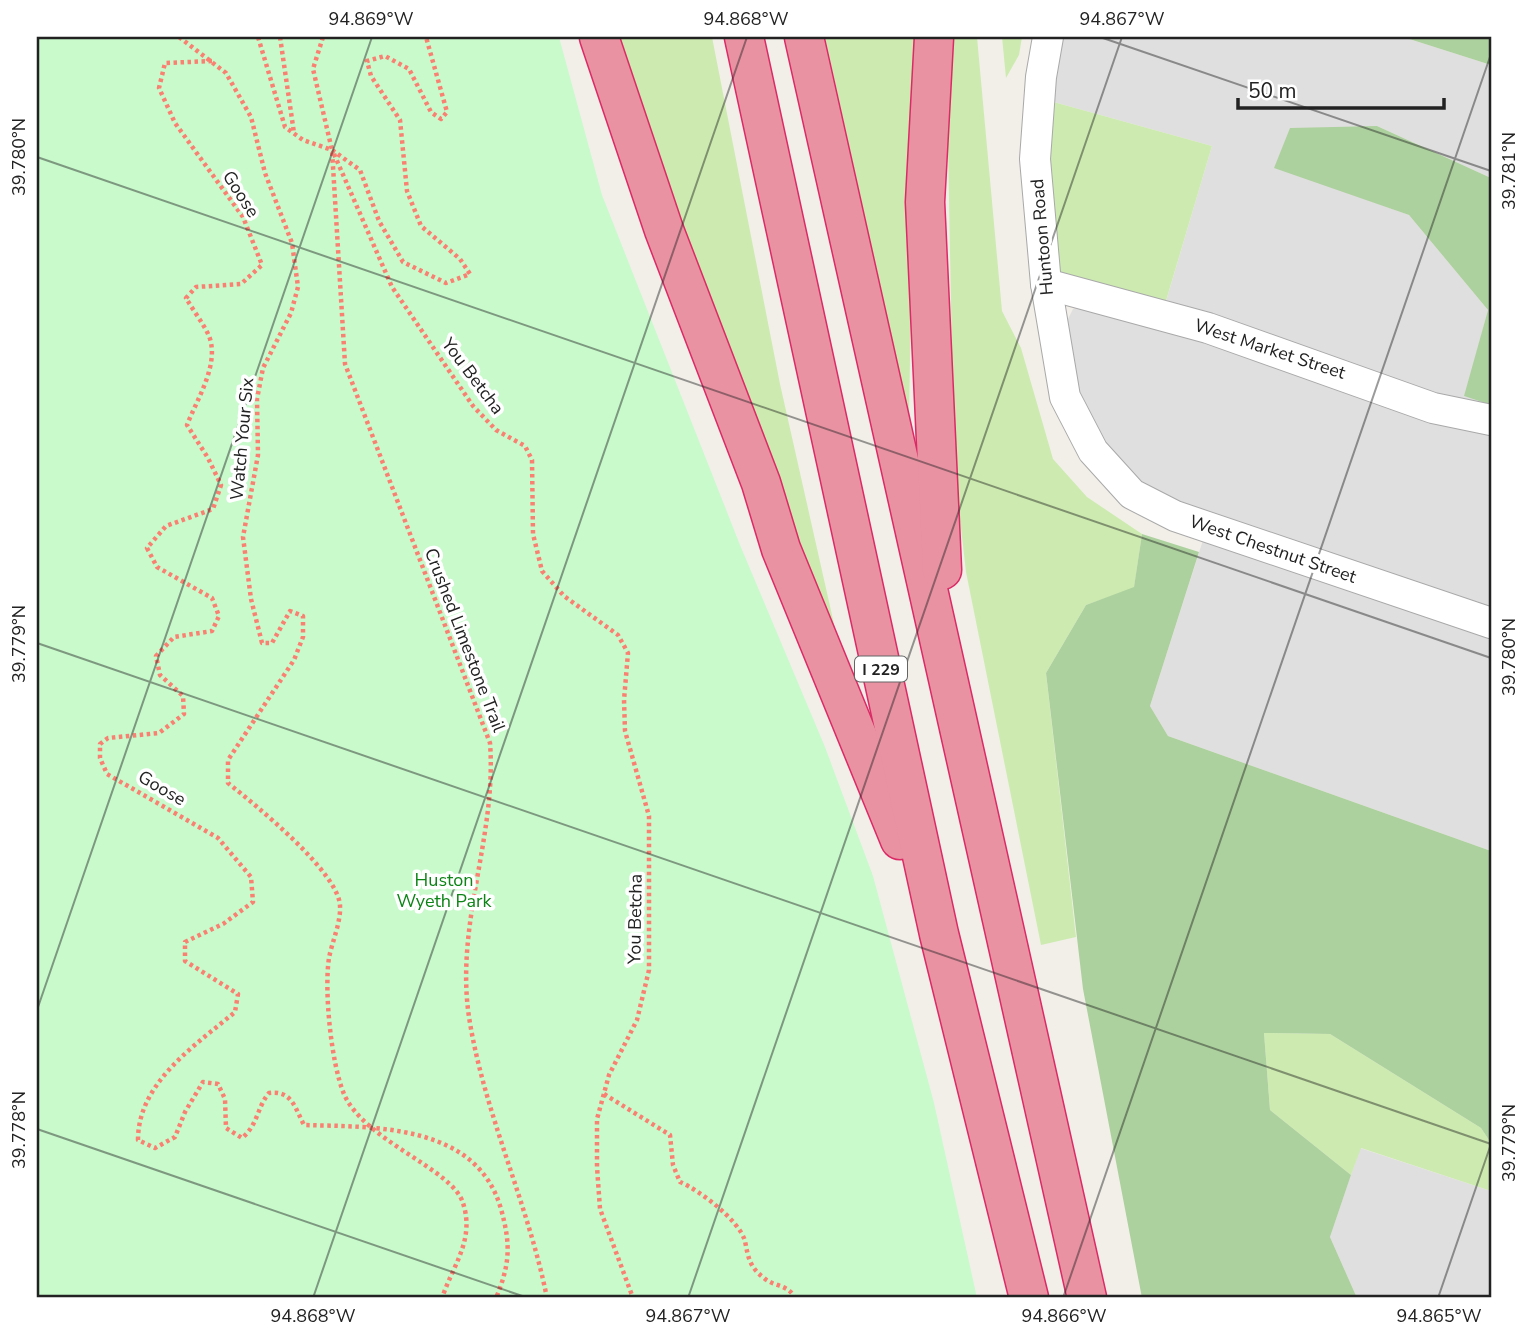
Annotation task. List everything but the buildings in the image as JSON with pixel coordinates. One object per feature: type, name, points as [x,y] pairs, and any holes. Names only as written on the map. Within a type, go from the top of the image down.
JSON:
[{"type":"highway","points":[[598,37],[664,230],[761,483],[781,549],[939,934]]},
{"type":"highway","name":"I 229","points":[[744,37],[939,934],[1029,1298]]},
{"type":"highway","points":[[804,37],[1087,1298]]},
{"type":"highway","points":[[934,37],[925,202],[947,674]]},
{"type":"street","name":"Huntoon Road","points":[[1048,37],[1041,77],[1035,159],[1046,284],[1065,397],[1084,432]]},
{"type":"street","name":"West Market Street","points":[[1046,284],[1136,306],[1208,328],[1433,408],[1491,420]]},
{"type":"street","name":"West Chestnut Street","points":[[1084,432],[1093,450],[1132,494],[1175,516],[1491,623]]},
{"type":"path","name":"Watch Your Six","points":[[179,37],[226,73],[251,117],[265,173],[292,243],[298,287],[291,313],[261,378],[257,399],[258,455],[243,537],[251,599],[262,643],[272,643],[290,611],[303,616],[303,637],[275,694],[228,760],[228,783],[302,847],[325,877],[341,905],[327,987],[334,1056],[344,1094],[355,1113],[369,1127],[443,1180],[463,1201],[467,1238],[442,1298]]},
{"type":"path","points":[[258,37],[285,127],[303,140],[332,150],[360,170],[379,221],[403,262],[446,283],[470,274],[460,259],[421,226],[407,191],[400,120],[370,76],[367,61],[385,56],[409,69],[431,111],[441,119],[447,112],[426,37]]},
{"type":"path","points":[[280,37],[294,134]]},
{"type":"path","name":"Crushed Limestone Trail","points":[[323,37],[313,69],[332,150],[345,364],[490,743],[493,779],[465,949],[469,1017],[498,1133],[541,1266],[547,1298]]},
{"type":"path","name":"Goose","points":[[212,61],[164,63],[159,88],[175,123],[243,218],[262,265],[241,284],[196,287],[186,298],[209,337],[211,353],[210,367],[187,425],[221,485],[213,509],[166,526],[147,548],[157,567],[212,598],[219,616],[212,631],[174,637],[156,656],[160,675],[183,696],[184,714],[159,733],[108,738],[100,744],[100,758],[107,774],[218,838],[251,877],[253,902],[223,925],[185,942],[185,961],[238,994],[235,1012],[179,1056],[155,1090],[138,1126],[138,1140],[155,1148],[175,1136],[185,1112],[203,1082],[218,1084],[225,1099],[226,1128],[242,1138],[254,1128],[264,1099],[269,1093],[280,1091],[290,1097],[304,1125],[369,1127],[437,1140],[475,1163],[498,1199],[509,1240],[504,1279],[496,1298]]},
{"type":"path","name":"You Betcha","points":[[332,150],[391,287],[473,406],[496,430],[525,446],[532,460],[533,534],[542,572],[564,596],[618,635],[628,653],[624,700],[625,731],[649,816],[649,970],[637,1020],[610,1074],[597,1119],[600,1209],[633,1298]]},
{"type":"path","points":[[604,1094],[670,1135],[673,1165],[680,1182],[698,1190],[738,1229],[744,1240],[745,1255],[764,1279],[785,1287],[795,1298]]},
{"type":"shaded area","points":[[1057,37],[1403,37],[1491,65],[1491,178],[1377,126],[1275,167],[1409,215],[1488,310],[1465,396],[1491,405],[1491,851],[1168,736],[1150,706],[1211,515],[1164,496],[1130,475],[1101,439],[1077,391],[1065,325],[1073,309],[1087,304],[1159,325],[1212,146],[1050,101]]},
{"type":"shaded area","points":[[1360,1148],[1491,1191],[1491,1298],[1357,1298],[1330,1237]]},
{"type":"green space","name":"Huston Wyeth Park","points":[[37,37],[559,37],[602,195],[740,545],[825,747],[873,876],[934,1103],[977,1298],[46,1298],[37,1295]]},
{"type":"green space","points":[[593,37],[712,37],[780,384],[850,695]]},
{"type":"green space","points":[[825,37],[916,37],[909,414]]},
{"type":"green space","points":[[946,37],[977,37],[1002,311],[1021,348],[1053,459],[1087,497],[1142,534],[1134,588],[1086,605],[1046,673],[1076,937],[1041,945],[966,572],[954,467]]},
{"type":"green space","points":[[1002,37],[1022,37],[1019,55],[1006,78]]},
{"type":"green space","points":[[1403,37],[1491,37],[1491,65]]},
{"type":"green space","points":[[1050,101],[1212,146],[1163,311],[1070,283],[1048,259]]},
{"type":"green space","points":[[1377,126],[1491,178],[1491,405],[1464,396],[1488,310],[1409,215],[1274,168],[1290,128]]},
{"type":"green space","points":[[1142,534],[1199,552],[1150,706],[1168,736],[1491,851],[1491,1143],[1481,1128],[1330,1034],[1264,1033],[1270,1110],[1351,1175],[1330,1237],[1357,1298],[1142,1298],[1083,989],[1046,673],[1086,605],[1134,587]]},
{"type":"green space","points":[[1264,1033],[1330,1034],[1481,1128],[1491,1143],[1491,1191],[1361,1148],[1351,1175],[1270,1110]]}]
